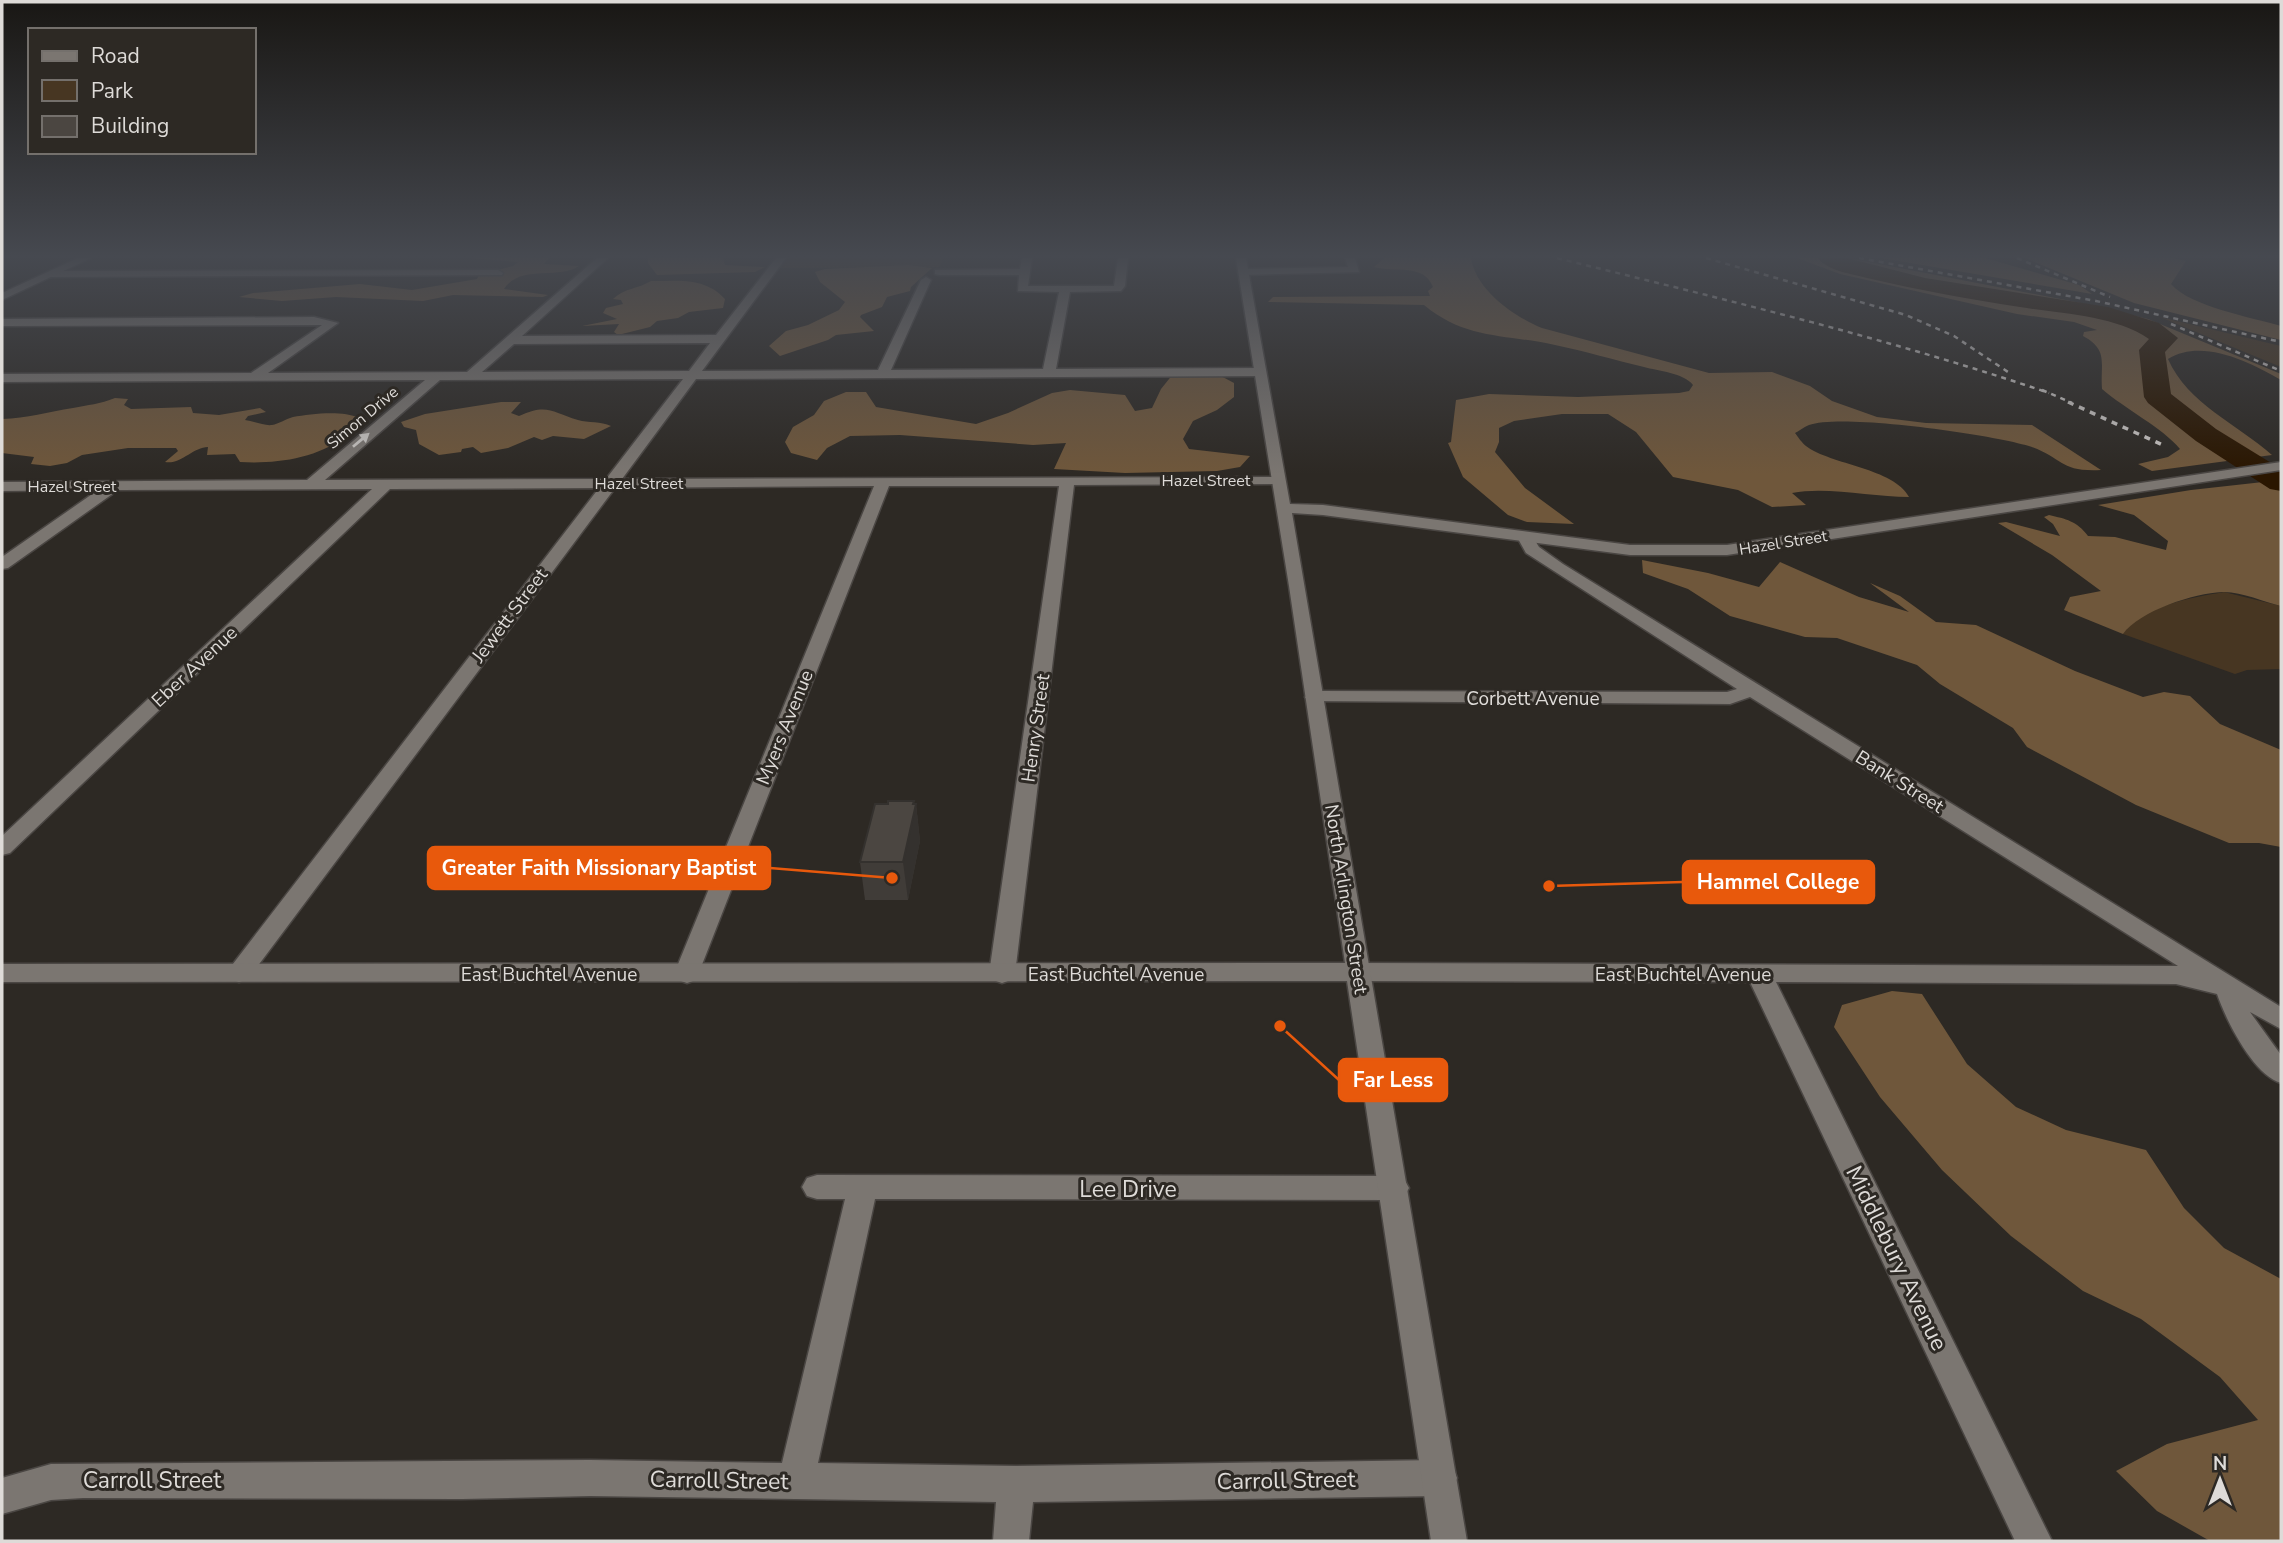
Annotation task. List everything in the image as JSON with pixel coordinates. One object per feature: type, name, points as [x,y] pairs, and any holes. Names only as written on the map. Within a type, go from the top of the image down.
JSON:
[{"type":"street","points":[[256,376],[324,330]]},
{"type":"street","points":[[471,375],[522,330]]},
{"type":"street","name":"Jewett Street","points":[[239,973],[726,330]]},
{"type":"street","points":[[883,373],[903,330]]},
{"type":"street","points":[[1049,373],[1057,330]]},
{"type":"street","name":"North Arlington Street","points":[[1253,330],[1315,697],[1449,1541]]},
{"type":"street","points":[[511,340],[719,339]]},
{"type":"street","points":[[2,378],[1260,372]]},
{"type":"street","name":"Simon Drive","points":[[310,485],[438,375]]},
{"type":"street","name":"Hazel Street","points":[[1282,508],[1323,510],[1630,550],[1721,551],[2281,466]]},
{"type":"street","name":"Hazel Street","points":[[2,486],[1277,480]]},
{"type":"street","name":"Henry Street","points":[[1002,974],[1068,481]]},
{"type":"street","name":"Myers Avenue","points":[[687,974],[871,508],[884,482]]},
{"type":"street","name":"Eber Avenue","points":[[2,848],[386,484]]},
{"type":"street","points":[[2,564],[114,485]]},
{"type":"street","name":"Bank Street","points":[[1525,537],[1532,550],[1557,568],[2281,1019]]},
{"type":"street","name":"Corbett Avenue","points":[[1315,697],[1730,698],[1750,690]]},
{"type":"street","name":"East Buchtel Avenue","points":[[2,973],[1357,972],[2176,975],[2228,987]]},
{"type":"street","name":"Middlebury Avenue","points":[[1759,974],[2034,1541]]},
{"type":"street","points":[[2228,987],[2236,1015],[2245,1030],[2281,1073]]},
{"type":"street","name":"Lee Drive","points":[[817,1187],[1394,1188]]},
{"type":"street","points":[[796,1481],[863,1187]]},
{"type":"street","name":"Carroll Street","points":[[2,1496],[51,1482],[83,1480],[462,1481],[590,1478],[1016,1485],[1439,1478]]},
{"type":"street","points":[[1011,1541],[1016,1485]]},
{"type":"green space","points":[[2191,330],[2214,330],[2281,346],[2281,367]]},
{"type":"green space","points":[[2224,592],[2281,606],[2281,669],[2247,670],[2235,674],[2123,634],[2143,616],[2169,604]]},
{"type":"shaded area","points":[[615,330],[638,330],[618,335]]},
{"type":"shaded area","points":[[1471,330],[1549,330],[1709,373],[1772,372],[1810,386],[1832,401],[1877,417],[1926,423],[2032,425],[2101,470],[2070,467],[2032,447],[1987,437],[1920,427],[1827,422],[1809,425],[1795,433],[1805,445],[1817,452],[1890,479],[1909,497],[1805,491],[1792,493],[1806,505],[1772,507],[1738,490],[1673,477],[1636,432],[1608,414],[1562,414],[1514,421],[1499,428],[1499,442],[1495,452],[1525,488],[1574,524],[1527,522],[1508,515],[1463,477],[1448,443],[1451,442],[1456,400],[1489,394],[1578,397],[1679,393],[1689,391],[1693,385],[1670,373],[1577,350]]},
{"type":"shaded area","points":[[2175,330],[2281,374],[2281,380],[2241,360],[2211,352],[2181,353],[2168,359],[2177,375],[2200,401],[2272,455],[2152,471],[2138,464],[2168,457],[2180,449],[2164,434],[2102,389],[2100,352],[2083,336],[2084,332]]},
{"type":"shaded area","points":[[2241,330],[2281,330],[2281,340]]},
{"type":"shaded area","points":[[786,331],[874,331],[836,335],[780,356],[769,346]]},
{"type":"shaded area","points":[[1173,374],[1219,375],[1234,383],[1234,397],[1217,410],[1193,421],[1183,439],[1189,449],[1250,456],[1240,467],[1217,471],[1125,473],[1054,469],[1066,443],[1033,445],[900,435],[850,436],[827,448],[817,460],[791,453],[785,442],[793,427],[814,415],[824,401],[846,392],[866,392],[876,407],[976,424],[1052,393],[1070,390],[1125,395],[1135,411],[1152,408],[1161,389]]},
{"type":"shaded area","points":[[115,398],[128,399],[124,405],[131,409],[191,407],[193,413],[219,415],[260,408],[266,412],[248,416],[245,420],[269,425],[293,417],[317,414],[335,413],[359,418],[341,430],[344,437],[333,444],[308,455],[281,461],[240,462],[235,454],[207,455],[208,447],[171,462],[165,462],[178,451],[176,448],[128,448],[82,455],[67,463],[50,466],[31,464],[34,457],[2,453],[2,419],[89,405]]},
{"type":"shaded area","points":[[501,402],[521,402],[511,413],[519,416],[543,409],[578,420],[611,426],[584,439],[553,436],[542,440],[534,437],[508,448],[481,453],[473,447],[462,449],[461,452],[439,455],[419,444],[416,430],[404,427],[401,422],[425,414]]},
{"type":"shaded area","points":[[2281,480],[2281,606],[2236,593],[2211,593],[2154,611],[2141,618],[2123,634],[2064,610],[2070,597],[2101,591],[2052,555],[1998,523],[2006,522],[2060,536],[2053,524],[2044,517],[2049,515],[2066,519],[2088,536],[2115,537],[2166,550],[2168,541],[2134,515],[2098,505],[2191,490]]},
{"type":"shaded area","points":[[1642,560],[1708,573],[1759,587],[1780,562],[1859,597],[1909,612],[1870,583],[1900,596],[1936,622],[1976,625],[2075,671],[2143,697],[2164,692],[2190,696],[2220,724],[2281,750],[2281,847],[2259,843],[2229,843],[2136,805],[2027,747],[2013,728],[1940,684],[1917,665],[1837,638],[1805,637],[1730,616],[1688,589],[1643,573]]},
{"type":"shaded area","points":[[1892,991],[1922,994],[1967,1064],[2016,1107],[2066,1130],[2146,1150],[2184,1208],[2224,1248],[2281,1279],[2281,1541],[2210,1541],[2157,1511],[2116,1471],[2167,1444],[2258,1420],[2220,1377],[2141,1319],[2083,1291],[2011,1236],[1942,1170],[1880,1097],[1834,1027],[1842,1005]]},
{"type":"building","points":[[888,801],[914,801],[913,804],[916,804],[903,862],[860,862],[875,804],[888,804]]},
{"type":"waterway","points":[[2153,330],[2165,338],[2152,350],[2158,397],[2206,435],[2281,482]]},
{"type":"railway","points":[[1840,330],[1927,354],[2049,393]]},
{"type":"railway","points":[[1940,330],[1954,336],[2011,374]]},
{"type":"railway","points":[[2185,330],[2281,371]]},
{"type":"railway","points":[[2227,330],[2281,342]]},
{"type":"railway","points":[[2042,390],[2049,393]]},
{"type":"railway","points":[[2049,393],[2072,403]]},
{"type":"railway","points":[[2068,402],[2165,446]]},
{"type":"place","name":"Greater Faith Missionary Baptist","points":[[892,878]]},
{"type":"place","name":"Hammel College","points":[[1549,886]]},
{"type":"place","name":"Far Less","points":[[1280,1026]]}]
